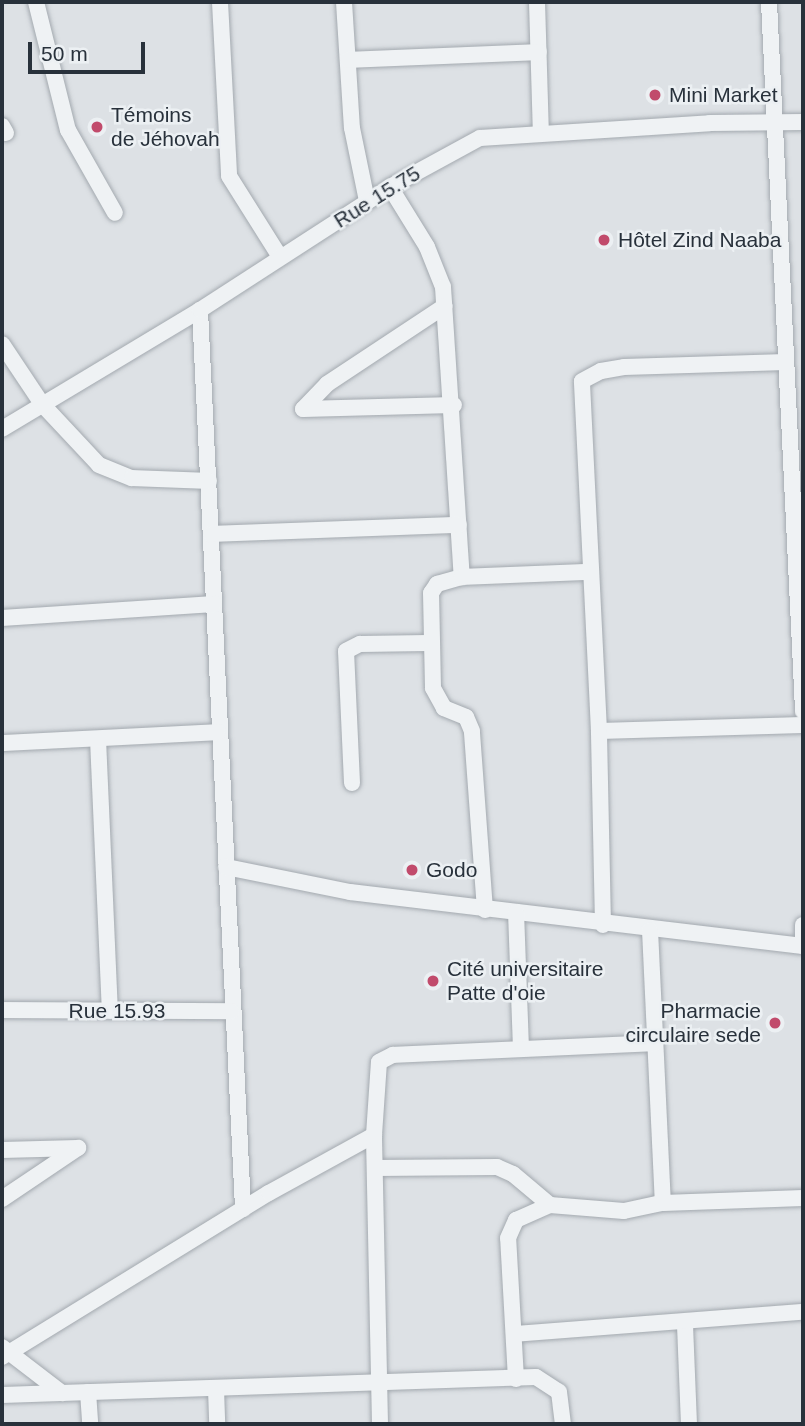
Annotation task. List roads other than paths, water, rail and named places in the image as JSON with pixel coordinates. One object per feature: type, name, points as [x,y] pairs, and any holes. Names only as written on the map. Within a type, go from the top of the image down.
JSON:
[{"type":"street","points":[[36,2],[68,130],[115,213]]},
{"type":"street","points":[[220,2],[229,176],[280,257]]},
{"type":"street","points":[[344,2],[352,128],[367,201]]},
{"type":"street","points":[[537,2],[541,133]]},
{"type":"street","points":[[769,2],[803,711]]},
{"type":"street","points":[[348,60],[539,52]]},
{"type":"street","name":"Rue 15.75","points":[[2,429],[200,310],[367,201],[480,138],[773,121],[803,122]]},
{"type":"street","points":[[390,187],[431,258],[443,287],[454,405],[462,577]]},
{"type":"street","points":[[444,306],[327,384],[303,409],[454,405]]},
{"type":"street","points":[[200,310],[231,1011],[243,1209]]},
{"type":"street","points":[[2,344],[42,404],[84,453],[115,474],[209,481]]},
{"type":"street","points":[[603,925],[599,731],[589,572],[582,381],[601,371],[624,367],[786,362]]},
{"type":"street","points":[[211,534],[460,525]]},
{"type":"street","points":[[485,910],[472,731],[466,717],[444,708],[436,698],[428,643],[430,593],[437,584],[462,577],[589,572]]},
{"type":"street","points":[[2,618],[214,604]]},
{"type":"street","points":[[352,783],[345,651],[360,644],[428,643]]},
{"type":"street","points":[[599,731],[803,725]]},
{"type":"street","points":[[2,743],[218,732]]},
{"type":"street","points":[[98,739],[110,1011]]},
{"type":"street","points":[[226,867],[317,887],[603,925],[803,946],[803,925]]},
{"type":"street","points":[[516,912],[522,1049]]},
{"type":"street","points":[[650,930],[663,1203]]},
{"type":"street","name":"Rue 15.93","points":[[2,1010],[231,1011]]},
{"type":"street","points":[[380,1424],[374,1135],[377,1071],[386,1056],[655,1043]]},
{"type":"street","points":[[62,1392],[3,1352],[243,1209],[374,1135]]},
{"type":"street","points":[[2,1150],[78,1148],[2,1199]]},
{"type":"street","points":[[375,1168],[496,1167],[513,1174],[550,1205]]},
{"type":"street","points":[[516,1379],[508,1238],[516,1220],[550,1205],[624,1211],[663,1203],[803,1198]]},
{"type":"street","points":[[514,1334],[685,1325],[803,1312]]},
{"type":"street","points":[[685,1325],[689,1424]]},
{"type":"street","points":[[2,1395],[536,1377],[559,1392],[563,1424]]},
{"type":"street","points":[[216,1389],[217,1424]]},
{"type":"street","points":[[88,1392],[90,1424]]},
{"type":"place","name":"Mini Market","points":[[655,95]]},
{"type":"place","name":"Témoins de Jéhovah","points":[[97,127]]},
{"type":"place","name":"Hôtel Zind Naaba","points":[[604,240]]},
{"type":"place","name":"Godo","points":[[412,870]]},
{"type":"place","name":"Cité universitaire Patte d'oie","points":[[433,981]]},
{"type":"place","name":"Pharmacie circulaire sede","points":[[775,1023]]}]
